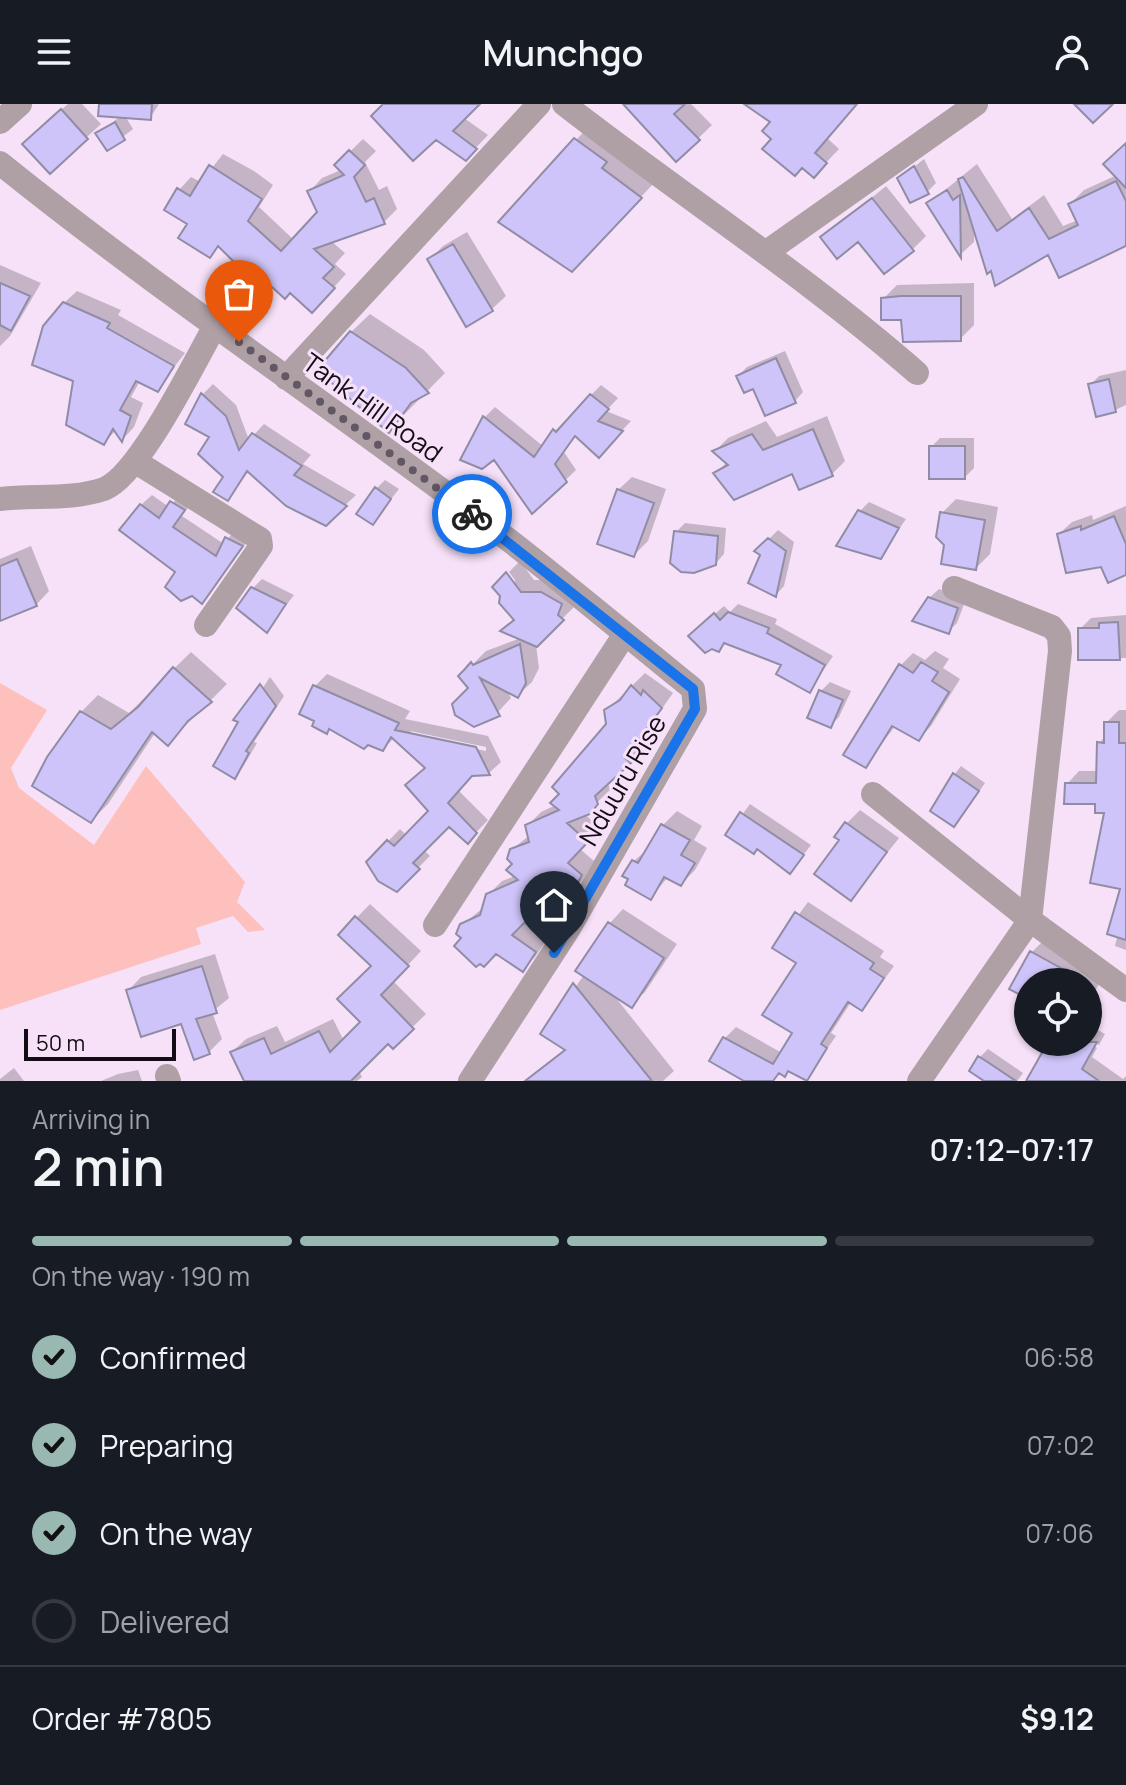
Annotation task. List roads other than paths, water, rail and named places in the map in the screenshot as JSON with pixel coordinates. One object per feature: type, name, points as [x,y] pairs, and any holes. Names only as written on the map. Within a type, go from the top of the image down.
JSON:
[{"type":"street","points":[[0,122],[20,104]]},
{"type":"street","points":[[286,378],[539,104]]},
{"type":"street","points":[[564,104],[633,158],[768,251],[917,373]]},
{"type":"street","points":[[768,251],[976,104]]},
{"type":"street","name":"Tank Hill Road","points":[[0,163],[91,237],[216,324],[510,541],[693,689],[695,709]]},
{"type":"street","points":[[0,499],[100,490],[116,484],[136,462],[216,324]]},
{"type":"street","points":[[136,462],[260,539],[261,546],[206,625]]},
{"type":"street","points":[[919,1081],[1030,920],[1059,636],[1052,627],[954,588]]},
{"type":"street","points":[[435,925],[625,634]]},
{"type":"street","name":"Nduuru Rise","points":[[468,1081],[568,930],[695,709]]},
{"type":"street","points":[[873,794],[1030,920],[1126,990]]}]
